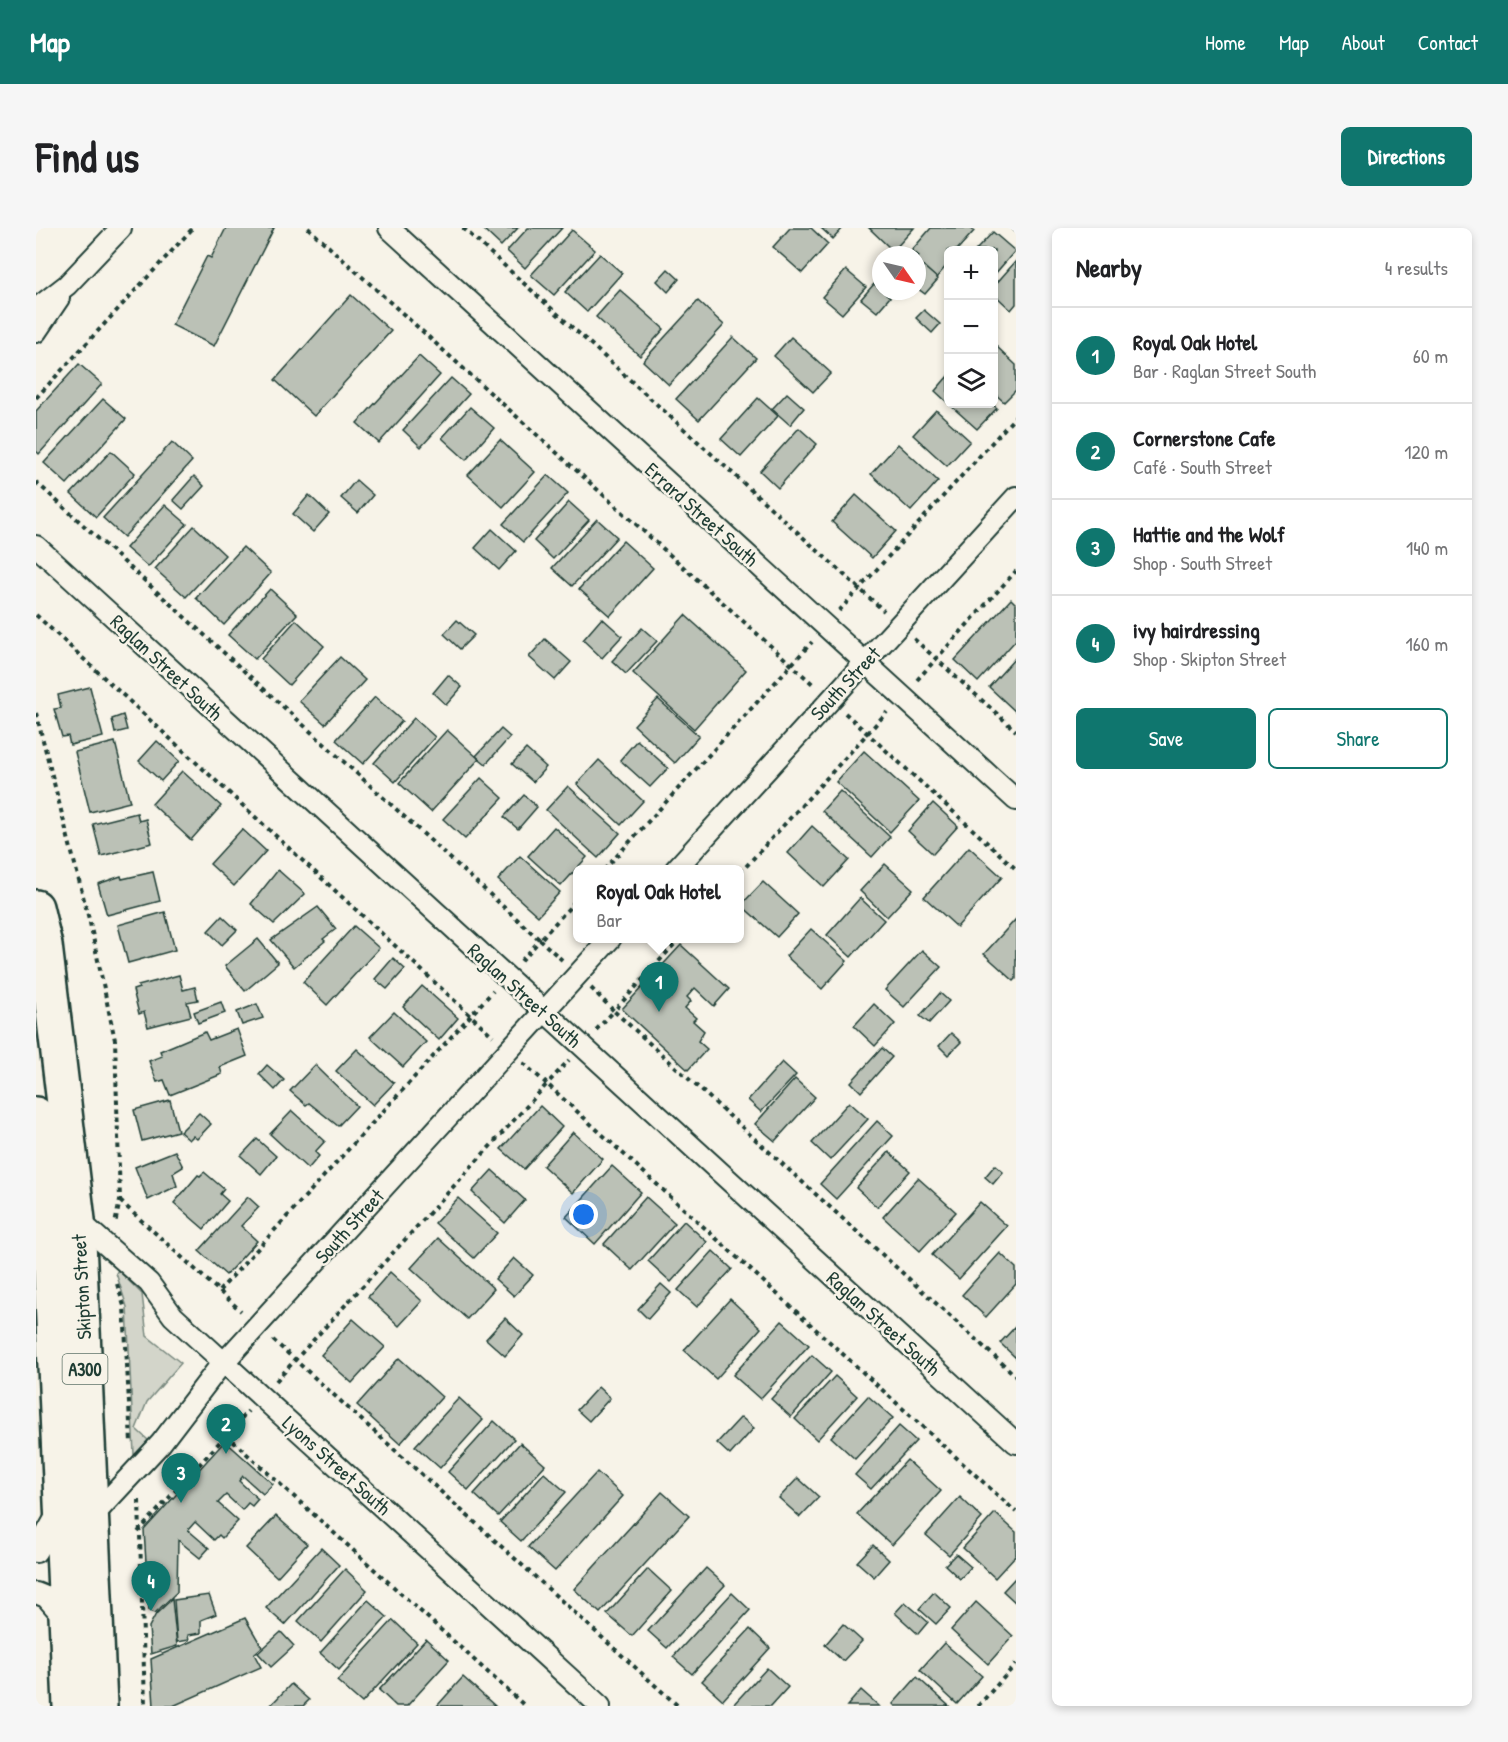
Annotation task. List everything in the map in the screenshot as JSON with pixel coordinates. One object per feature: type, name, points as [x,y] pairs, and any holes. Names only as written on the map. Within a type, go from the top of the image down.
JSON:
[{"type":"highway","name":"Skipton Street","points":[[36,908],[45,945],[61,1507],[70,1706]]},
{"type":"highway","name":"Skipton Street","points":[[36,1114],[54,1222],[92,1517],[100,1706]]},
{"type":"street","points":[[36,309],[67,285],[121,228]]},
{"type":"street","name":"Errard Street South","points":[[389,228],[1016,800]]},
{"type":"street","points":[[36,332],[67,285]]},
{"type":"street","name":"South Street","points":[[680,865],[1016,497]]},
{"type":"street","name":"Raglan Street South","points":[[36,546],[1016,1443]]},
{"type":"street","name":"South Street","points":[[92,1517],[161,1443],[224,1363],[607,943]]},
{"type":"street","name":"Lyons Street South","points":[[54,1222],[112,1250],[153,1287],[168,1311],[600,1706]]},
{"type":"street","points":[[36,1552],[61,1507]]},
{"type":"street","points":[[36,1593],[46,1597],[66,1620]]},
{"type":"path","points":[[36,399],[193,228]]},
{"type":"path","points":[[308,228],[791,665],[609,865]]},
{"type":"path","points":[[463,228],[860,588],[1016,416]]},
{"type":"path","points":[[1012,228],[1016,231]]},
{"type":"path","points":[[36,482],[540,940],[573,904]]},
{"type":"path","points":[[1016,571],[936,658],[1016,731]]},
{"type":"path","points":[[36,615],[470,1015],[219,1291],[120,1200]]},
{"type":"path","points":[[36,713],[90,923],[115,1040],[120,1200],[112,1234],[113,1273],[124,1306],[133,1473],[140,1484],[138,1532],[145,1706]]},
{"type":"path","points":[[744,869],[868,734],[1016,869]]},
{"type":"path","points":[[676,943],[614,1011],[1016,1376]]},
{"type":"path","points":[[678,1706],[296,1360],[547,1084],[1016,1512]]},
{"type":"path","points":[[138,1532],[226,1435],[525,1706]]},
{"type":"path","points":[[978,1706],[1016,1664]]},
{"type":"shaded area","points":[[118,1270],[142,1294],[147,1336],[181,1363],[147,1402],[136,1429],[148,1440],[138,1453],[134,1454],[127,1307],[116,1273]]},
{"type":"building","points":[[226,228],[274,228],[214,346],[172,325],[207,256],[211,258]]},
{"type":"building","points":[[482,228],[518,228],[501,246]]},
{"type":"building","points":[[528,228],[562,228],[525,268],[507,251]]},
{"type":"building","points":[[790,228],[811,228],[828,244],[802,273],[773,247]]},
{"type":"building","points":[[821,228],[843,228],[833,239]]},
{"type":"building","points":[[869,228],[914,228],[898,246],[888,246]]},
{"type":"building","points":[[931,228],[970,228],[974,231],[961,246],[944,246],[944,269],[936,278],[926,269],[926,246],[915,246]]},
{"type":"building","points":[[572,230],[595,250],[554,295],[531,275]]},
{"type":"building","points":[[993,232],[1015,251],[998,270],[998,246],[980,246]]},
{"type":"building","points":[[600,254],[622,273],[587,312],[565,292]]},
{"type":"building","points":[[1016,261],[1016,304],[1011,310],[998,298],[998,281]]},
{"type":"building","points":[[668,269],[679,279],[668,292],[657,281]]},
{"type":"building","points":[[926,269],[938,279],[926,293]]},
{"type":"building","points":[[846,270],[866,287],[842,314],[822,297]]},
{"type":"building","points":[[872,286],[872,300],[887,300],[877,312],[861,299]]},
{"type":"building","points":[[620,290],[664,329],[640,356],[596,317]]},
{"type":"building","points":[[351,295],[391,331],[314,416],[275,380]]},
{"type":"building","points":[[698,301],[724,325],[669,385],[643,361]]},
{"type":"building","points":[[924,310],[940,324],[932,333],[916,318]]},
{"type":"building","points":[[733,337],[756,358],[699,420],[676,399]]},
{"type":"building","points":[[791,337],[831,373],[813,392],[774,356]]},
{"type":"building","points":[[998,348],[1016,365],[1016,390],[1004,402],[998,397]]},
{"type":"building","points":[[419,356],[440,375],[379,443],[357,423]]},
{"type":"building","points":[[79,364],[102,384],[39,454],[36,451],[36,411]]},
{"type":"building","points":[[451,378],[469,394],[421,447],[403,430]]},
{"type":"building","points":[[944,381],[944,399],[935,391]]},
{"type":"building","points":[[787,393],[804,408],[790,425],[772,409]]},
{"type":"building","points":[[758,398],[778,416],[741,457],[721,439]]},
{"type":"building","points":[[103,399],[126,419],[67,484],[44,463]]},
{"type":"building","points":[[470,407],[494,428],[466,460],[442,438]]},
{"type":"building","points":[[953,408],[997,408],[977,429]]},
{"type":"building","points":[[936,410],[970,441],[947,466],[913,435]]},
{"type":"building","points":[[799,428],[817,444],[778,488],[760,471]]},
{"type":"building","points":[[500,440],[535,472],[503,507],[468,475]]},
{"type":"building","points":[[172,442],[192,461],[124,537],[103,518]]},
{"type":"building","points":[[898,444],[938,481],[911,511],[871,474]]},
{"type":"building","points":[[111,451],[135,473],[96,517],[71,494]]},
{"type":"building","points":[[548,475],[568,493],[523,542],[503,524]]},
{"type":"building","points":[[194,476],[204,486],[183,509],[173,500]]},
{"type":"building","points":[[356,480],[373,495],[358,513],[341,498]]},
{"type":"building","points":[[309,495],[329,514],[313,532],[293,514]]},
{"type":"building","points":[[856,495],[896,531],[872,558],[832,522]]},
{"type":"building","points":[[569,502],[589,520],[553,559],[534,541]]},
{"type":"building","points":[[165,505],[187,524],[148,567],[126,548]]},
{"type":"building","points":[[597,519],[617,537],[572,586],[552,568]]},
{"type":"building","points":[[194,526],[225,555],[186,597],[155,569]]},
{"type":"building","points":[[492,529],[516,551],[499,570],[475,548]]},
{"type":"building","points":[[623,541],[653,568],[610,616],[579,589]]},
{"type":"building","points":[[243,547],[271,573],[224,625],[196,598]]},
{"type":"building","points":[[270,589],[297,614],[255,659],[228,635]]},
{"type":"building","points":[[1011,599],[1016,604],[1016,640],[978,682],[955,660]]},
{"type":"building","points":[[685,615],[746,670],[694,729],[633,673]]},
{"type":"building","points":[[602,618],[622,636],[602,658],[583,640]]},
{"type":"building","points":[[296,620],[324,646],[289,685],[261,659]]},
{"type":"building","points":[[457,620],[474,635],[460,649],[444,634]]},
{"type":"building","points":[[642,628],[657,641],[626,674],[612,661]]},
{"type":"building","points":[[545,639],[571,662],[555,680],[529,657]]},
{"type":"building","points":[[340,657],[365,680],[325,724],[299,701]]},
{"type":"building","points":[[1016,657],[1016,712],[989,687]]},
{"type":"building","points":[[448,675],[462,687],[446,705],[433,693]]},
{"type":"building","points":[[90,687],[103,737],[70,745],[68,736],[62,737],[54,709],[61,708],[58,695]]},
{"type":"building","points":[[375,697],[402,721],[363,764],[336,740]]},
{"type":"building","points":[[658,699],[699,736],[675,763],[634,725]]},
{"type":"building","points":[[123,715],[127,730],[115,733],[112,719]]},
{"type":"building","points":[[414,718],[435,737],[395,782],[374,763]]},
{"type":"building","points":[[501,729],[510,737],[486,764],[476,756]]},
{"type":"building","points":[[447,730],[479,759],[431,812],[399,783]]},
{"type":"building","points":[[637,740],[668,768],[650,787],[620,760]]},
{"type":"building","points":[[157,741],[179,761],[161,781],[139,761]]},
{"type":"building","points":[[115,742],[130,802],[90,812],[75,752]]},
{"type":"building","points":[[526,749],[546,767],[533,782],[512,764]]},
{"type":"building","points":[[864,751],[919,801],[890,832],[836,782]]},
{"type":"building","points":[[599,760],[643,801],[621,825],[577,784]]},
{"type":"building","points":[[182,771],[221,806],[191,840],[152,804]]},
{"type":"building","points":[[481,778],[503,798],[465,839],[443,819]]},
{"type":"building","points":[[568,786],[620,833],[598,858],[546,810]]},
{"type":"building","points":[[840,791],[890,837],[872,857],[822,811]]},
{"type":"building","points":[[524,795],[537,807],[518,829],[504,817]]},
{"type":"building","points":[[933,803],[958,826],[933,854],[908,831]]},
{"type":"building","points":[[137,813],[139,821],[146,819],[152,843],[101,856],[93,824]]},
{"type":"building","points":[[812,826],[849,860],[824,887],[788,853]]},
{"type":"building","points":[[554,827],[587,857],[580,865],[573,865],[573,873],[561,886],[528,856]]},
{"type":"building","points":[[242,829],[266,851],[234,886],[210,864]]},
{"type":"building","points":[[969,847],[1002,877],[957,927],[924,897]]},
{"type":"building","points":[[520,856],[560,892],[538,916],[498,880]]},
{"type":"building","points":[[885,864],[913,889],[887,917],[860,891]]},
{"type":"building","points":[[278,870],[305,894],[274,924],[251,904]]},
{"type":"building","points":[[153,872],[160,901],[107,915],[98,884],[121,876],[122,879]]},
{"type":"building","points":[[763,882],[798,914],[777,937],[744,908],[744,902]]},
{"type":"building","points":[[860,898],[884,920],[851,957],[827,935]]},
{"type":"building","points":[[318,907],[336,929],[294,967],[271,940]]},
{"type":"building","points":[[165,912],[175,950],[128,963],[118,925]]},
{"type":"building","points":[[222,916],[237,930],[222,945],[208,931]]},
{"type":"building","points":[[1016,919],[1016,979],[1014,981],[984,954]]},
{"type":"building","points":[[354,926],[379,948],[327,1005],[303,982]]},
{"type":"building","points":[[811,929],[847,961],[822,989],[786,956]]},
{"type":"building","points":[[258,939],[278,963],[245,991],[225,966]]},
{"type":"building","points":[[681,945],[729,989],[714,1006],[695,988],[687,997],[691,1001],[685,1008],[696,1018],[693,1021],[704,1031],[698,1041],[707,1049],[688,1070],[622,1009]]},
{"type":"building","points":[[922,950],[941,967],[904,1007],[885,990]]},
{"type":"building","points":[[393,958],[405,969],[387,989],[375,979]]},
{"type":"building","points":[[179,975],[183,990],[195,987],[198,1000],[187,1002],[191,1016],[148,1027],[144,1012],[139,1014],[133,990],[139,988],[138,986]]},
{"type":"building","points":[[422,986],[458,1018],[439,1040],[403,1007]]},
{"type":"building","points":[[940,993],[949,1001],[929,1023],[920,1016]]},
{"type":"building","points":[[221,1002],[225,1013],[198,1023],[194,1012]]},
{"type":"building","points":[[257,1004],[263,1018],[242,1025],[237,1012]]},
{"type":"building","points":[[874,1004],[895,1024],[875,1046],[854,1026]]},
{"type":"building","points":[[394,1012],[426,1042],[403,1067],[370,1037]]},
{"type":"building","points":[[237,1029],[247,1056],[220,1067],[222,1074],[170,1095],[164,1080],[157,1082],[149,1061],[162,1056],[160,1051],[205,1032],[209,1040]]},
{"type":"building","points":[[951,1033],[961,1042],[948,1055],[939,1046]]},
{"type":"building","points":[[882,1048],[892,1057],[861,1092],[851,1082]]},
{"type":"building","points":[[357,1049],[394,1083],[373,1105],[336,1071]]},
{"type":"building","points":[[782,1062],[796,1075],[761,1112],[748,1100]]},
{"type":"building","points":[[267,1065],[284,1080],[275,1090],[259,1074]]},
{"type":"building","points":[[315,1065],[357,1106],[338,1126],[309,1103],[306,1105],[290,1091]]},
{"type":"building","points":[[795,1079],[815,1097],[775,1141],[755,1124]]},
{"type":"building","points":[[170,1100],[178,1131],[142,1141],[134,1110]]},
{"type":"building","points":[[849,1102],[868,1119],[830,1160],[812,1143]]},
{"type":"building","points":[[540,1106],[562,1127],[524,1169],[501,1149]]},
{"type":"building","points":[[292,1111],[325,1141],[315,1152],[319,1156],[308,1169],[270,1134]]},
{"type":"building","points":[[199,1113],[211,1124],[197,1139],[193,1136],[189,1140],[180,1132]]},
{"type":"building","points":[[877,1121],[893,1136],[836,1199],[820,1184]]},
{"type":"building","points":[[573,1132],[603,1159],[573,1193],[543,1166]]},
{"type":"building","points":[[257,1139],[276,1156],[261,1174],[241,1156]]},
{"type":"building","points":[[175,1151],[183,1167],[173,1173],[177,1186],[148,1200],[135,1167]]},
{"type":"building","points":[[889,1152],[910,1171],[877,1207],[856,1188]]},
{"type":"building","points":[[995,1165],[1003,1172],[993,1184],[985,1177]]},
{"type":"building","points":[[612,1166],[641,1192],[595,1244],[566,1217]]},
{"type":"building","points":[[492,1170],[525,1200],[505,1223],[472,1192]]},
{"type":"building","points":[[204,1172],[224,1189],[220,1194],[228,1201],[204,1229],[174,1203],[198,1175]]},
{"type":"building","points":[[918,1178],[956,1212],[920,1251],[883,1217]]},
{"type":"building","points":[[248,1197],[259,1207],[241,1226],[257,1241],[226,1275],[199,1251]]},
{"type":"building","points":[[646,1197],[675,1223],[632,1270],[604,1244]]},
{"type":"building","points":[[458,1198],[497,1233],[474,1258],[435,1223]]},
{"type":"building","points":[[980,1202],[1007,1226],[959,1279],[932,1255]]},
{"type":"building","points":[[684,1221],[707,1242],[671,1282],[648,1261]]},
{"type":"building","points":[[438,1238],[494,1289],[467,1319],[411,1268]]},
{"type":"building","points":[[713,1251],[732,1269],[697,1307],[678,1290]]},
{"type":"building","points":[[1000,1253],[1016,1268],[1016,1284],[986,1317],[962,1295]]},
{"type":"building","points":[[514,1258],[533,1275],[514,1296],[495,1279]]},
{"type":"building","points":[[390,1272],[422,1301],[399,1326],[368,1297]]},
{"type":"building","points":[[661,1284],[671,1293],[648,1319],[638,1309]]},
{"type":"building","points":[[730,1299],[761,1328],[716,1379],[684,1350]]},
{"type":"building","points":[[505,1318],[523,1335],[505,1356],[486,1339]]},
{"type":"building","points":[[353,1319],[385,1347],[352,1383],[321,1355]]},
{"type":"building","points":[[782,1321],[809,1345],[760,1399],[733,1375]]},
{"type":"building","points":[[1016,1326],[1016,1358],[1000,1343]]},
{"type":"building","points":[[812,1355],[831,1372],[791,1417],[771,1399]]},
{"type":"building","points":[[399,1358],[442,1397],[400,1444],[357,1405]]},
{"type":"building","points":[[835,1376],[857,1396],[817,1440],[795,1419]]},
{"type":"building","points":[[598,1387],[610,1398],[589,1421],[577,1410]]},
{"type":"building","points":[[868,1396],[893,1418],[855,1459],[831,1437]]},
{"type":"building","points":[[459,1398],[483,1420],[440,1468],[415,1446]]},
{"type":"building","points":[[741,1417],[754,1428],[730,1455],[717,1443]]},
{"type":"building","points":[[494,1421],[514,1439],[468,1490],[448,1472]]},
{"type":"building","points":[[899,1426],[916,1441],[871,1489],[855,1475]]},
{"type":"building","points":[[225,1441],[273,1484],[263,1494],[243,1476],[239,1481],[258,1499],[252,1506],[248,1503],[242,1510],[226,1495],[218,1503],[238,1521],[222,1538],[219,1535],[214,1540],[195,1522],[188,1530],[209,1548],[200,1558],[178,1540],[177,1592],[155,1613],[149,1611],[144,1530]]},
{"type":"building","points":[[520,1443],[545,1465],[498,1516],[474,1494]]},
{"type":"building","points":[[907,1460],[941,1491],[892,1545],[857,1514]]},
{"type":"building","points":[[597,1472],[623,1496],[555,1571],[528,1547]]},
{"type":"building","points":[[544,1473],[566,1492],[521,1541],[500,1522]]},
{"type":"building","points":[[798,1478],[819,1497],[800,1517],[779,1498]]},
{"type":"building","points":[[662,1492],[689,1516],[600,1613],[574,1589]]},
{"type":"building","points":[[960,1497],[982,1518],[949,1555],[926,1535]]},
{"type":"building","points":[[995,1513],[1016,1532],[1016,1555],[995,1578],[963,1548]]},
{"type":"building","points":[[276,1516],[307,1544],[277,1577],[246,1548]]},
{"type":"building","points":[[873,1545],[889,1560],[874,1577],[857,1562]]},
{"type":"building","points":[[321,1548],[339,1565],[285,1625],[266,1608]]},
{"type":"building","points":[[956,1554],[971,1567],[960,1579],[945,1565]]},
{"type":"building","points":[[706,1568],[725,1585],[667,1648],[648,1631]]},
{"type":"building","points":[[345,1569],[367,1590],[321,1642],[298,1621]]},
{"type":"building","points":[[648,1569],[672,1591],[632,1636],[607,1614]]},
{"type":"building","points":[[1016,1577],[1016,1603],[1003,1591]]},
{"type":"building","points":[[934,1592],[951,1608],[936,1624],[919,1609]]},
{"type":"building","points":[[732,1593],[750,1610],[692,1674],[673,1657]]},
{"type":"building","points":[[209,1595],[216,1614],[201,1620],[201,1633],[188,1635],[189,1640],[177,1642],[174,1600]]},
{"type":"building","points":[[172,1599],[177,1646],[151,1654],[149,1627],[156,1614]]},
{"type":"building","points":[[368,1600],[387,1617],[339,1670],[320,1653]]},
{"type":"building","points":[[905,1602],[928,1622],[918,1634],[895,1613]]},
{"type":"building","points":[[976,1602],[1013,1636],[988,1664],[951,1630]]},
{"type":"building","points":[[245,1618],[262,1647],[254,1654],[261,1667],[173,1706],[154,1706],[151,1659]]},
{"type":"building","points":[[393,1620],[417,1643],[362,1703],[337,1681]]},
{"type":"building","points":[[843,1624],[862,1641],[843,1661],[825,1645]]},
{"type":"building","points":[[750,1629],[770,1648],[723,1700],[702,1681]]},
{"type":"building","points":[[281,1632],[294,1646],[271,1667],[258,1653]]},
{"type":"building","points":[[426,1639],[449,1660],[407,1706],[396,1706],[379,1690]]},
{"type":"building","points":[[944,1643],[982,1676],[957,1704],[920,1670]]},
{"type":"building","points":[[767,1668],[788,1687],[771,1706],[732,1706]]},
{"type":"building","points":[[463,1677],[495,1706],[437,1706]]},
{"type":"building","points":[[917,1677],[949,1706],[895,1706],[893,1704]]},
{"type":"building","points":[[291,1684],[309,1700],[303,1706],[270,1706]]},
{"type":"building","points":[[861,1690],[879,1706],[847,1706]]},
{"type":"place","name":"Royal Oak Hotel","points":[[659,1012]]},
{"type":"place","name":"Cornerstone Cafe","points":[[226,1454]]},
{"type":"place","name":"Hattie and the Wolf","points":[[181,1503]]},
{"type":"place","name":"ivy hairdressing","points":[[151,1611]]}]
